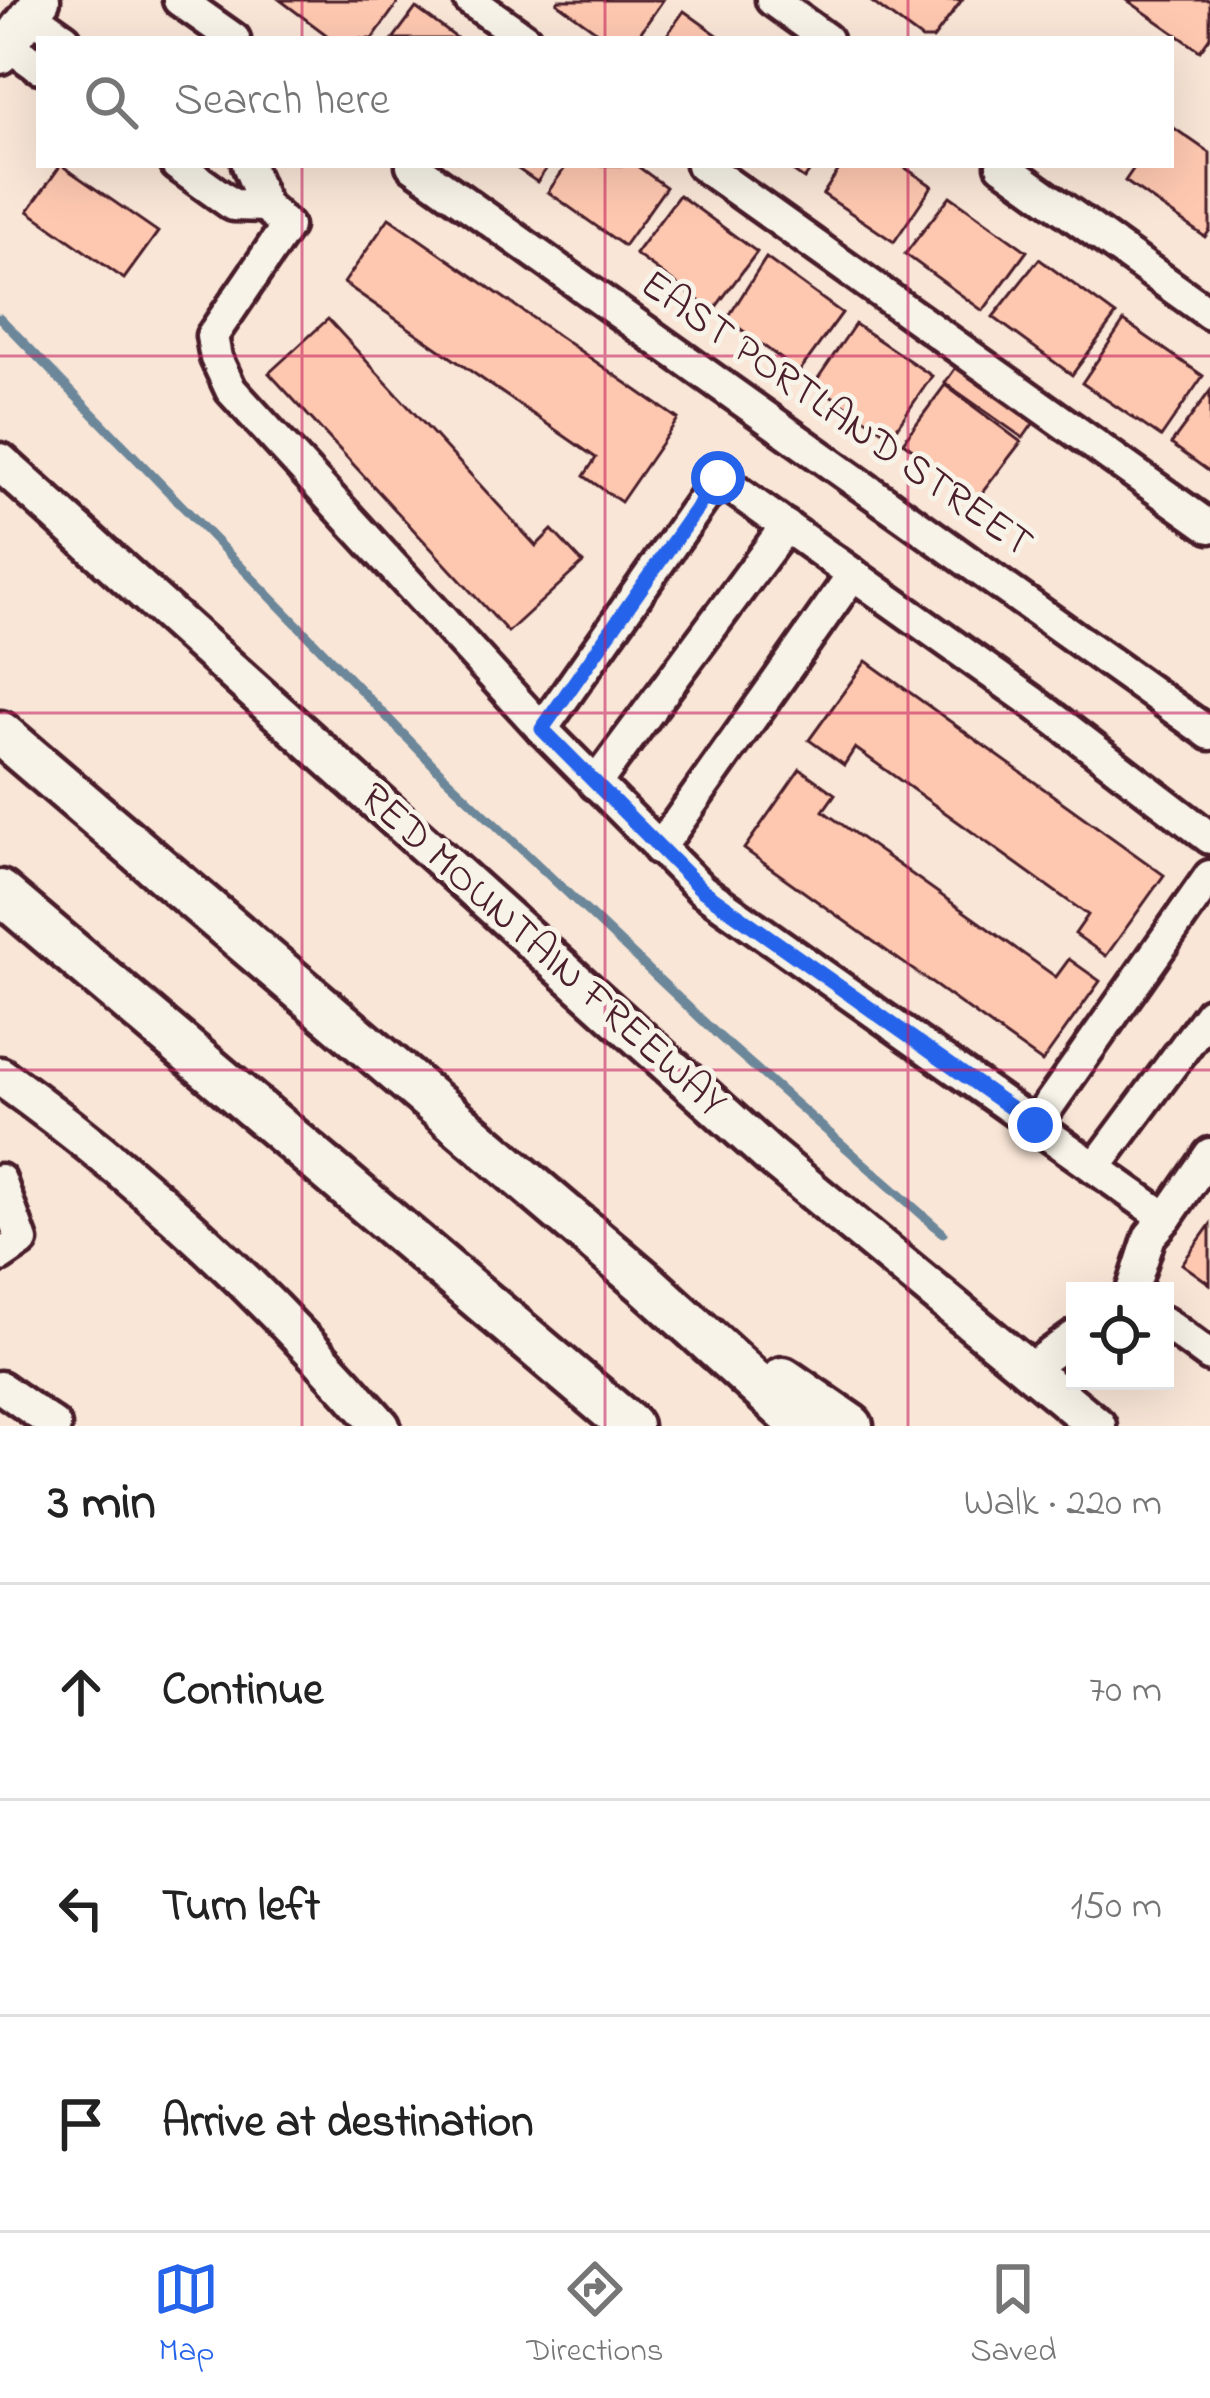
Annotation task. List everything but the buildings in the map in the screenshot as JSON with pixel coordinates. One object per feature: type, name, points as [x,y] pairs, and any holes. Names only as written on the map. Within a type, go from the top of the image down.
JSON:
[{"type":"highway","points":[[0,733],[644,1282],[803,1426]]},
{"type":"highway","points":[[0,892],[631,1426]]},
{"type":"highway","points":[[413,1244],[605,1426]]},
{"type":"highway","points":[[644,1282],[850,1426]]},
{"type":"main road","points":[[4,50],[35,7]]},
{"type":"main road","name":"RED MOUNTAIN FREEWAY","points":[[0,462],[719,1112],[1097,1426]]},
{"type":"main road","points":[[0,1076],[184,1223],[266,1300],[381,1426]]},
{"type":"street","points":[[179,0],[230,36]]},
{"type":"street","points":[[470,0],[521,36]]},
{"type":"street","points":[[772,0],[822,36]]},
{"type":"street","points":[[35,7],[61,36]]},
{"type":"street","points":[[4,50],[36,66]]},
{"type":"street","points":[[181,168],[233,205],[265,206]]},
{"type":"street","points":[[249,168],[265,206],[287,226],[212,336],[230,390],[542,729],[702,890],[1166,1218]]},
{"type":"street","name":"EAST PORTLAND STREET","points":[[416,168],[1210,734]]},
{"type":"street","points":[[706,168],[1210,527]]},
{"type":"street","points":[[1006,168],[1210,314]]},
{"type":"street","points":[[542,729],[718,478],[1031,701],[1210,838]]},
{"type":"street","points":[[595,784],[786,526]]},
{"type":"street","points":[[659,849],[853,574]]},
{"type":"street","points":[[1035,1125],[1210,876]]},
{"type":"street","points":[[1095,1168],[1210,1013]]},
{"type":"street","points":[[1135,1282],[1150,1235],[1210,1154]]},
{"type":"street","points":[[0,1180],[11,1249]]},
{"type":"street","points":[[1174,1330],[1210,1356]]},
{"type":"street","points":[[1028,1370],[1066,1343]]},
{"type":"street","points":[[0,1387],[55,1426]]},
{"type":"waterway","points":[[0,318],[445,777],[720,1037],[943,1233]]},
{"type":"route","points":[[718,478],[542,729],[702,890],[1035,1125]]}]
